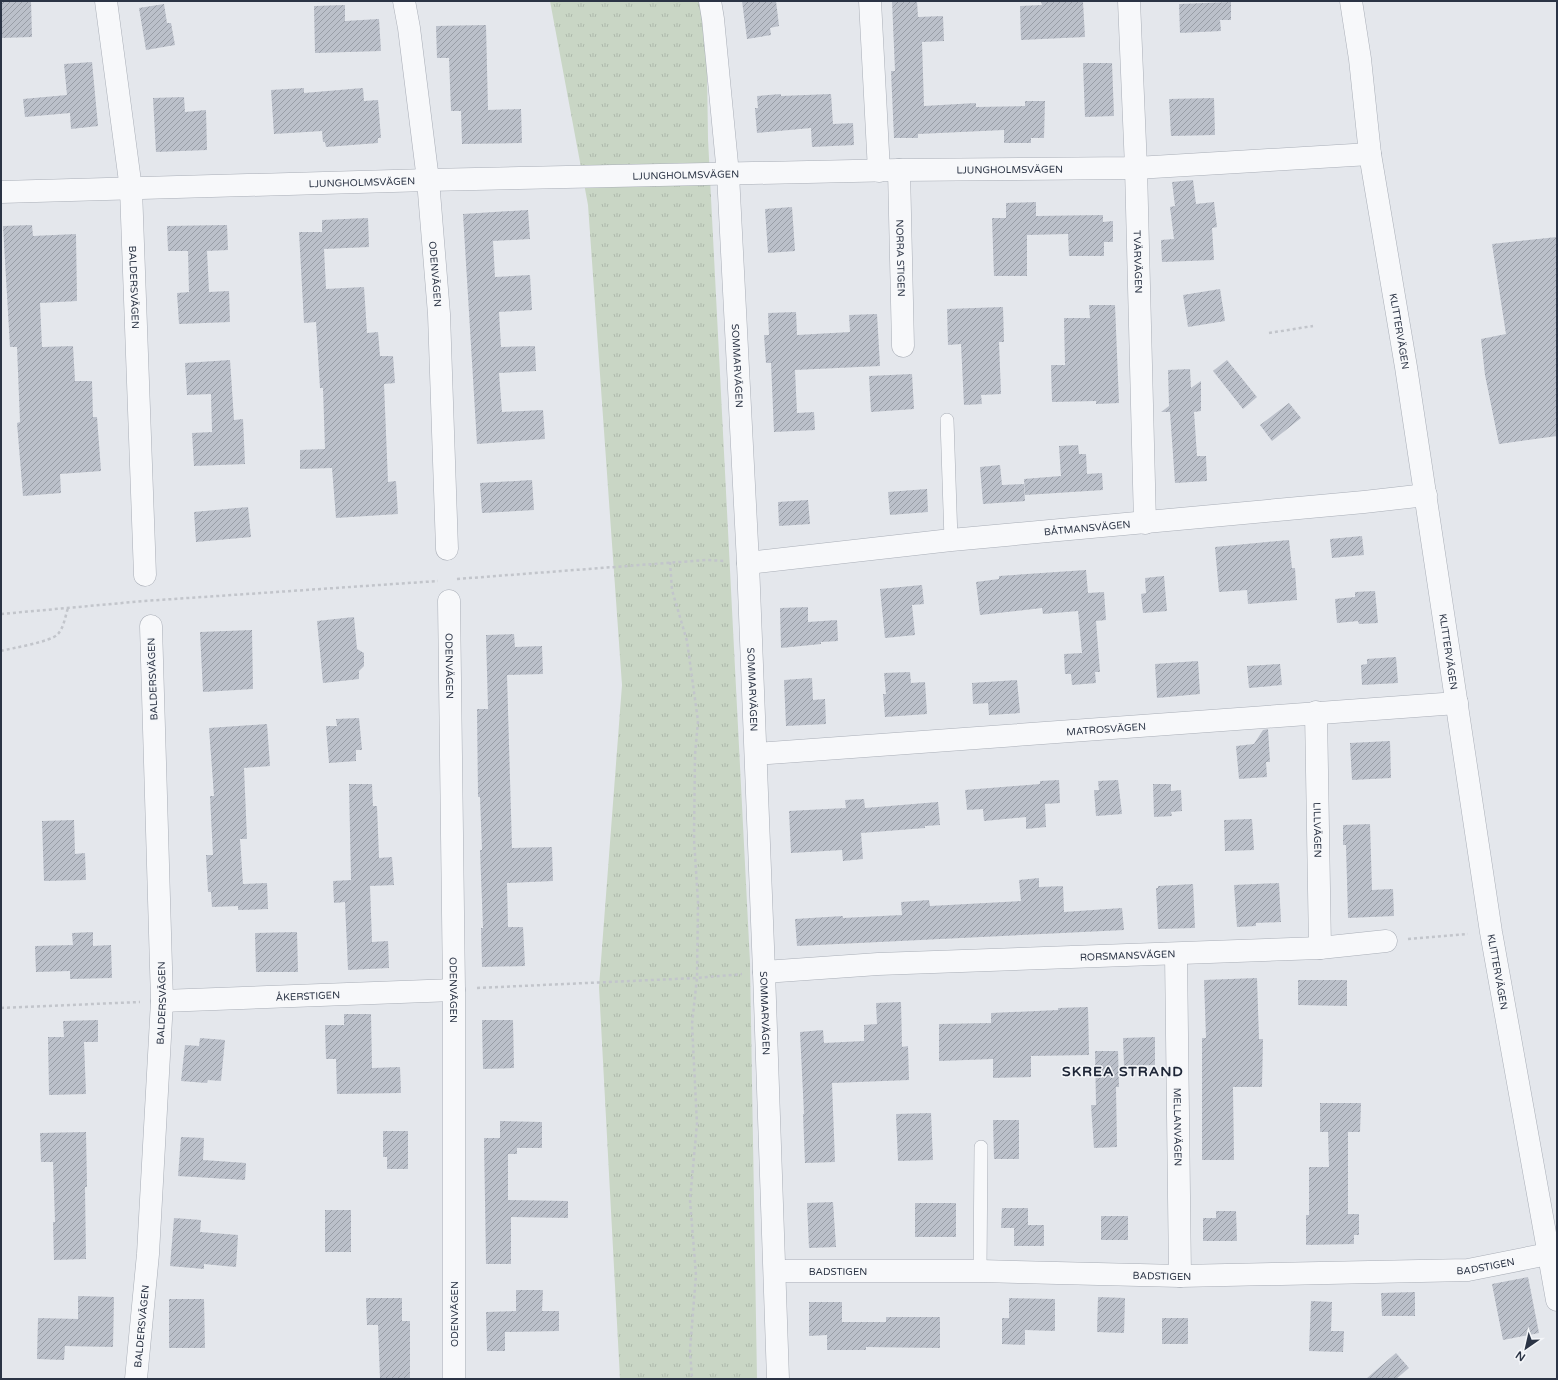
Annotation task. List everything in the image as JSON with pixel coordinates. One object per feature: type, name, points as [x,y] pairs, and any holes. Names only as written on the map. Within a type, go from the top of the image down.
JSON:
[{"type":"street","name":"BALDERSVÄGEN","points":[[106,1],[131,189],[145,575]]},
{"type":"street","name":"ODENVÄGEN","points":[[404,1],[409,28],[428,180],[439,314],[447,549]]},
{"type":"street","name":"SOMMARVÄGEN","points":[[710,1],[728,174],[748,563],[778,1379]]},
{"type":"street","name":"NORRA STIGEN","points":[[870,1],[889,171],[903,346]]},
{"type":"street","name":"TVÄRVÄGEN","points":[[1129,1],[1136,168],[1145,523]]},
{"type":"street","name":"KLITTERVÄGEN","points":[[1351,1],[1360,59],[1370,154],[1426,495],[1491,932],[1557,1300]]},
{"type":"street","name":"LJUNGHOLMSVÄGEN","points":[[1,192],[428,180],[1136,168],[1370,154]]},
{"type":"street","name":"BÅTMANSVÄGEN","points":[[748,563],[951,540],[1145,523],[1426,495]]},
{"type":"street","name":"ODENVÄGEN","points":[[450,601],[454,990],[454,1379]]},
{"type":"street","name":"BALDERSVÄGEN","points":[[136,1379],[148,1254],[162,1001],[151,626]]},
{"type":"street","name":"MATROSVÄGEN","points":[[756,754],[1316,712],[1457,703]]},
{"type":"street","name":"LILLVÄGEN","points":[[1316,712],[1320,948]]},
{"type":"street","name":"RORSMANSVÄGEN","points":[[764,972],[878,964],[1320,948],[1386,941]]},
{"type":"street","name":"MELLANVÄGEN","points":[[1176,954],[1180,1276]]},
{"type":"street","name":"ÅKERSTIGEN","points":[[162,1001],[454,990]]},
{"type":"street","name":"BADSTIGEN","points":[[775,1272],[980,1271],[1180,1276],[1468,1270],[1548,1254]]},
{"type":"lane","points":[[947,420],[951,540]]},
{"type":"lane","points":[[980,1271],[981,1147]]},
{"type":"path","points":[[1269,333],[1313,326]]},
{"type":"path","points":[[1,614],[144,601],[670,562],[706,560],[748,563]]},
{"type":"path","points":[[670,562],[672,590],[687,641],[698,721],[695,755],[694,839],[698,902],[697,978],[692,1024],[697,1124],[690,1200],[696,1275],[690,1350],[692,1379]]},
{"type":"path","points":[[145,575],[144,621],[151,626]]},
{"type":"path","points":[[442,580],[442,591],[450,601]]},
{"type":"path","points":[[1,650],[55,637],[61,629],[68,608]]},
{"type":"path","points":[[1386,941],[1491,932]]},
{"type":"path","points":[[454,990],[697,978],[764,972]]},
{"type":"path","points":[[1,1008],[162,1001]]},
{"type":"green space","points":[[550,1],[706,1],[708,139],[750,962],[757,1379],[620,1379],[599,987],[622,685],[588,205]]},
{"type":"building","points":[[1,1],[31,1],[32,37],[1,38]]},
{"type":"building","points":[[742,1],[776,1],[779,26],[770,28],[771,35],[747,39]]},
{"type":"building","points":[[892,1],[917,1],[918,17],[943,16],[944,41],[922,42],[924,106],[976,103],[976,107],[1025,106],[1025,101],[1045,101],[1044,138],[1031,138],[1031,143],[1004,143],[1004,130],[918,134],[918,138],[894,138],[891,71],[895,71]]},
{"type":"building","points":[[1041,1],[1083,2],[1085,37],[1021,40],[1020,6],[1042,5]]},
{"type":"building","points":[[1231,2],[1231,20],[1220,20],[1221,31],[1180,33],[1179,4]]},
{"type":"building","points":[[164,4],[167,23],[171,23],[175,45],[146,50],[139,8]]},
{"type":"building","points":[[345,5],[345,21],[379,19],[381,51],[315,53],[314,6]]},
{"type":"building","points":[[486,25],[488,110],[521,109],[522,143],[462,144],[461,111],[451,111],[449,58],[437,58],[436,26]]},
{"type":"building","points":[[92,62],[98,126],[71,129],[70,113],[25,117],[23,99],[67,95],[64,64]]},
{"type":"building","points":[[1083,63],[1112,63],[1114,116],[1085,117]]},
{"type":"building","points":[[304,88],[304,93],[363,88],[364,101],[378,100],[381,138],[378,138],[378,143],[326,147],[325,142],[323,142],[322,131],[274,134],[271,90]]},
{"type":"building","points":[[781,94],[781,96],[831,94],[833,124],[853,123],[854,145],[812,147],[811,128],[757,133],[755,108],[758,108],[757,96]]},
{"type":"building","points":[[184,97],[185,112],[206,110],[207,150],[156,152],[153,98]]},
{"type":"building","points":[[1214,98],[1215,135],[1171,136],[1169,99]]},
{"type":"building","points":[[1193,180],[1196,204],[1214,202],[1217,227],[1212,228],[1214,260],[1162,262],[1161,240],[1174,239],[1170,207],[1175,206],[1172,182]]},
{"type":"building","points":[[1036,202],[1036,216],[1103,215],[1103,222],[1113,221],[1113,242],[1104,242],[1104,256],[1069,256],[1068,234],[1027,235],[1027,276],[994,276],[992,218],[1006,218],[1006,203]]},
{"type":"building","points":[[792,207],[795,251],[768,253],[765,209]]},
{"type":"building","points":[[528,210],[530,239],[493,241],[495,277],[530,275],[532,310],[499,312],[501,347],[535,346],[536,371],[499,373],[502,412],[543,410],[545,439],[477,444],[463,214]]},
{"type":"building","points":[[368,218],[369,247],[324,249],[326,289],[364,287],[367,333],[378,332],[380,356],[393,356],[395,383],[384,384],[388,482],[396,481],[398,514],[336,518],[332,468],[300,469],[300,450],[325,449],[323,388],[320,388],[316,322],[304,323],[299,232],[322,232],[322,220]]},
{"type":"building","points":[[32,225],[33,236],[76,234],[77,301],[40,303],[42,347],[73,346],[75,381],[92,381],[93,417],[97,417],[101,471],[60,474],[61,493],[23,496],[17,423],[20,422],[17,347],[10,347],[3,226]]},
{"type":"building","points":[[227,225],[228,250],[207,251],[209,292],[229,291],[230,322],[179,324],[177,293],[189,292],[188,251],[168,251],[167,226]]},
{"type":"building","points":[[1557,237],[1557,436],[1499,444],[1485,375],[1481,339],[1506,334],[1492,244]]},
{"type":"building","points":[[1220,289],[1225,321],[1188,327],[1183,295]]},
{"type":"building","points":[[1089,305],[1115,305],[1119,403],[1096,404],[1096,401],[1052,402],[1051,365],[1065,365],[1064,318],[1090,318]]},
{"type":"building","points":[[1003,307],[1004,342],[999,342],[1001,394],[981,395],[982,404],[964,405],[961,344],[948,345],[947,309]]},
{"type":"building","points":[[796,312],[797,335],[850,332],[849,315],[877,314],[880,366],[795,370],[797,413],[814,412],[815,430],[774,432],[771,363],[766,363],[764,335],[769,335],[768,313]]},
{"type":"building","points":[[230,360],[234,420],[243,419],[245,464],[194,466],[192,433],[212,432],[211,394],[187,395],[185,363]]},
{"type":"building","points":[[1227,360],[1257,397],[1243,409],[1213,371]]},
{"type":"building","points":[[1190,369],[1191,388],[1201,381],[1201,411],[1194,412],[1197,456],[1206,456],[1207,481],[1175,483],[1170,412],[1161,412],[1169,406],[1168,370]]},
{"type":"building","points":[[912,374],[914,409],[871,412],[869,376]]},
{"type":"building","points":[[1289,403],[1301,418],[1272,441],[1260,425]]},
{"type":"building","points":[[1078,445],[1079,454],[1086,454],[1087,474],[1102,473],[1103,490],[1025,495],[1024,479],[1061,476],[1059,446]]},
{"type":"building","points":[[1000,465],[1002,485],[1024,484],[1025,501],[983,504],[980,467]]},
{"type":"building","points":[[532,480],[534,510],[482,513],[480,483]]},
{"type":"building","points":[[927,489],[928,512],[890,515],[888,492]]},
{"type":"building","points":[[808,500],[810,524],[779,526],[778,502]]},
{"type":"building","points":[[248,507],[251,537],[196,542],[194,512]]},
{"type":"building","points":[[1362,536],[1364,555],[1332,558],[1330,539]]},
{"type":"building","points":[[1289,540],[1292,568],[1295,568],[1297,600],[1248,604],[1247,590],[1219,592],[1215,547]]},
{"type":"building","points":[[1086,570],[1088,593],[1104,592],[1106,620],[1096,621],[1100,672],[1095,672],[1096,683],[1072,685],[1071,674],[1065,674],[1064,654],[1082,653],[1078,611],[1043,614],[1042,608],[980,615],[976,582],[999,579],[999,576]]},
{"type":"building","points":[[1164,576],[1167,611],[1143,613],[1141,594],[1146,593],[1145,578]]},
{"type":"building","points":[[922,585],[924,604],[912,605],[915,635],[885,638],[880,589]]},
{"type":"building","points":[[1375,591],[1378,623],[1359,624],[1358,621],[1337,623],[1335,599],[1355,597],[1355,592]]},
{"type":"building","points":[[808,607],[808,622],[837,620],[838,641],[781,648],[780,608]]},
{"type":"building","points":[[354,617],[357,649],[364,653],[364,666],[359,671],[359,679],[323,683],[317,621]]},
{"type":"building","points":[[252,630],[253,689],[203,692],[200,632]]},
{"type":"building","points":[[514,634],[515,647],[542,646],[543,674],[507,675],[512,848],[552,847],[553,881],[507,883],[508,927],[523,927],[525,966],[482,967],[481,928],[483,928],[480,850],[482,850],[480,797],[478,797],[477,709],[488,709],[486,635]]},
{"type":"building","points":[[1396,657],[1398,683],[1362,685],[1361,665],[1367,664],[1367,659]]},
{"type":"building","points":[[1198,661],[1200,694],[1157,698],[1155,664]]},
{"type":"building","points":[[1280,664],[1282,685],[1249,688],[1247,666]]},
{"type":"building","points":[[910,672],[911,683],[925,682],[927,714],[885,717],[883,694],[886,694],[884,673]]},
{"type":"building","points":[[812,678],[813,700],[825,699],[826,724],[786,726],[784,680]]},
{"type":"building","points":[[1017,680],[1020,713],[989,715],[988,703],[973,704],[972,683]]},
{"type":"building","points":[[359,718],[362,750],[356,750],[356,761],[329,763],[326,726],[337,726],[336,719]]},
{"type":"building","points":[[267,724],[270,766],[244,768],[247,839],[240,839],[243,884],[267,883],[268,909],[238,910],[238,906],[212,907],[211,892],[208,892],[206,855],[213,855],[210,796],[214,796],[209,728]]},
{"type":"building","points":[[1268,729],[1270,762],[1266,762],[1267,777],[1239,779],[1236,746],[1254,744],[1263,730]]},
{"type":"building","points":[[1390,741],[1391,778],[1352,780],[1350,743]]},
{"type":"building","points":[[1059,780],[1060,803],[1045,804],[1046,827],[1026,829],[1026,817],[984,821],[983,809],[967,810],[965,790],[1040,784],[1040,781]]},
{"type":"building","points":[[1118,780],[1122,814],[1096,816],[1094,790],[1099,790],[1098,781]]},
{"type":"building","points":[[349,784],[372,784],[373,806],[377,806],[379,858],[392,857],[394,885],[370,886],[372,942],[388,941],[389,968],[348,970],[345,902],[334,903],[333,881],[351,880]]},
{"type":"building","points":[[1153,784],[1171,784],[1171,791],[1181,790],[1182,811],[1171,812],[1172,816],[1154,817]]},
{"type":"building","points":[[864,799],[865,808],[938,802],[940,825],[925,826],[925,828],[861,833],[863,859],[843,861],[842,850],[791,853],[789,811],[846,808],[845,800]]},
{"type":"building","points":[[1252,819],[1254,850],[1225,851],[1224,820]]},
{"type":"building","points":[[74,820],[75,854],[85,853],[86,880],[44,881],[42,821]]},
{"type":"building","points":[[1370,824],[1372,890],[1393,889],[1394,916],[1348,918],[1346,845],[1343,845],[1343,825]]},
{"type":"building","points":[[1039,878],[1039,887],[1063,886],[1064,912],[1122,908],[1124,930],[797,946],[795,919],[843,916],[843,918],[902,915],[901,902],[929,900],[930,906],[1021,901],[1019,880]]},
{"type":"building","points":[[1279,883],[1281,922],[1256,923],[1256,926],[1237,927],[1234,885]]},
{"type":"building","points":[[1193,884],[1195,928],[1158,929],[1156,888],[1158,888],[1158,886]]},
{"type":"building","points":[[93,932],[93,946],[111,945],[112,978],[70,979],[70,971],[36,972],[35,946],[73,945],[72,933]]},
{"type":"building","points":[[297,932],[298,972],[256,972],[255,933]]},
{"type":"building","points":[[1257,978],[1259,1039],[1263,1039],[1262,1087],[1233,1087],[1234,1160],[1202,1160],[1202,1038],[1206,1038],[1204,980]]},
{"type":"building","points":[[1298,980],[1347,980],[1347,1006],[1298,1005]]},
{"type":"building","points":[[901,1002],[902,1047],[908,1046],[909,1080],[832,1083],[835,1162],[805,1163],[800,1032],[823,1030],[824,1043],[864,1041],[864,1025],[877,1024],[876,1003]]},
{"type":"building","points":[[1088,1007],[1089,1055],[1031,1056],[1031,1077],[993,1078],[993,1059],[939,1061],[939,1024],[991,1023],[991,1013]]},
{"type":"building","points":[[344,1014],[371,1014],[372,1068],[400,1067],[401,1093],[337,1094],[336,1059],[326,1059],[325,1025],[344,1025]]},
{"type":"building","points":[[98,1020],[98,1042],[84,1042],[86,1094],[49,1095],[48,1037],[64,1037],[63,1021]]},
{"type":"building","points":[[482,1020],[513,1020],[514,1068],[483,1069]]},
{"type":"building","points":[[1155,1037],[1155,1065],[1124,1066],[1123,1038]]},
{"type":"building","points":[[200,1038],[225,1040],[221,1081],[208,1080],[207,1083],[181,1081],[185,1045],[199,1046]]},
{"type":"building","points":[[1095,1051],[1118,1051],[1119,1087],[1116,1087],[1117,1147],[1094,1148],[1091,1105],[1096,1105]]},
{"type":"building","points":[[1320,1103],[1361,1103],[1360,1132],[1348,1132],[1348,1214],[1359,1214],[1359,1235],[1354,1235],[1354,1244],[1306,1245],[1306,1215],[1309,1215],[1309,1167],[1329,1167],[1328,1132],[1320,1132]]},
{"type":"building","points":[[931,1113],[933,1160],[898,1161],[896,1114]]},
{"type":"building","points":[[993,1120],[1019,1120],[1019,1159],[994,1159]]},
{"type":"building","points":[[500,1121],[542,1122],[542,1148],[517,1148],[517,1154],[508,1154],[508,1200],[568,1201],[568,1218],[511,1217],[511,1264],[486,1264],[484,1138],[500,1138]]},
{"type":"building","points":[[383,1131],[408,1131],[408,1169],[387,1169],[387,1157],[383,1157]]},
{"type":"building","points":[[86,1132],[86,1259],[54,1260],[53,1222],[55,1222],[53,1162],[41,1162],[40,1133]]},
{"type":"building","points":[[181,1137],[204,1138],[203,1160],[246,1163],[245,1180],[178,1176]]},
{"type":"building","points":[[833,1202],[836,1247],[809,1248],[807,1203]]},
{"type":"building","points":[[915,1203],[956,1203],[956,1237],[915,1237]]},
{"type":"building","points":[[1002,1208],[1028,1208],[1028,1225],[1044,1225],[1044,1246],[1014,1246],[1014,1228],[1001,1228]]},
{"type":"building","points":[[325,1210],[351,1210],[351,1252],[325,1252]]},
{"type":"building","points":[[1216,1211],[1236,1211],[1237,1241],[1203,1241],[1203,1218],[1216,1218]]},
{"type":"building","points":[[1101,1216],[1128,1216],[1128,1240],[1101,1240]]},
{"type":"building","points":[[174,1218],[201,1220],[200,1232],[238,1235],[236,1267],[204,1264],[204,1269],[170,1266]]},
{"type":"building","points":[[1528,1277],[1539,1333],[1503,1340],[1492,1284]]},
{"type":"building","points":[[516,1290],[543,1290],[542,1311],[559,1311],[559,1331],[505,1332],[505,1351],[487,1351],[486,1312],[516,1311]]},
{"type":"building","points":[[1415,1292],[1415,1316],[1382,1316],[1381,1293]]},
{"type":"building","points":[[78,1296],[114,1297],[113,1347],[65,1346],[64,1360],[37,1359],[38,1318],[78,1319]]},
{"type":"building","points":[[1098,1297],[1125,1298],[1124,1333],[1097,1332]]},
{"type":"building","points":[[366,1298],[402,1298],[402,1321],[410,1321],[410,1379],[380,1379],[378,1325],[367,1325]]},
{"type":"building","points":[[1009,1298],[1055,1299],[1055,1331],[1025,1330],[1025,1345],[1002,1344],[1002,1318],[1009,1318]]},
{"type":"building","points":[[169,1299],[204,1299],[205,1348],[169,1348]]},
{"type":"building","points":[[1311,1301],[1332,1302],[1331,1331],[1344,1331],[1343,1352],[1309,1351]]},
{"type":"building","points":[[809,1302],[842,1302],[842,1322],[886,1322],[886,1317],[940,1317],[940,1348],[866,1347],[866,1350],[827,1350],[827,1335],[809,1336]]},
{"type":"building","points":[[1162,1318],[1188,1318],[1188,1344],[1162,1344]]},
{"type":"building","points":[[1396,1353],[1409,1368],[1396,1379],[1366,1379]]},
{"type":"district","name":"SKREA STRAND","points":[[1123,1071]]}]
